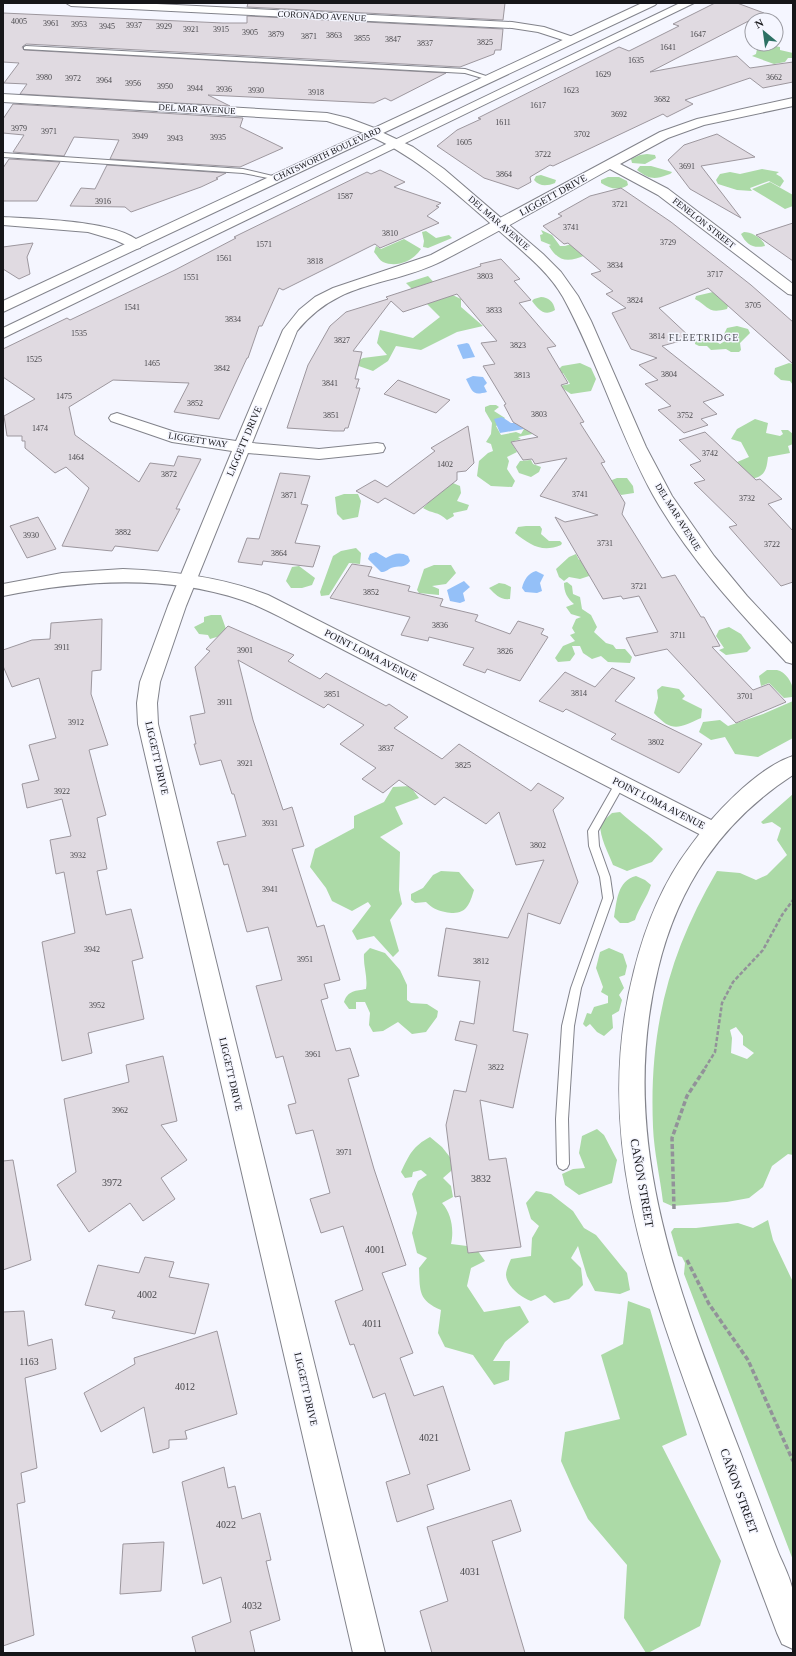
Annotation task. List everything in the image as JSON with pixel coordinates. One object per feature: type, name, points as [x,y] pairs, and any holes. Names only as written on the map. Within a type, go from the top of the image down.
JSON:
[{"type":"main road","name":"CHATSWORTH BOULEVARD","points":[[3,307],[373,132],[651,3]]},
{"type":"main road","name":"DEL MAR AVENUE","points":[[373,132],[399,144],[430,163],[550,268],[570,297],[654,480],[692,542],[744,606],[793,657]]},
{"type":"main road","name":"POINT LOMA AVENUE","points":[[3,590],[58,580],[94,577],[139,576],[186,581],[243,593],[279,608],[713,831]]},
{"type":"main road","name":"CAÑON STREET","points":[[793,764],[749,795],[713,831],[689,865],[671,898],[663,915],[652,949],[643,986],[633,1045],[631,1076],[633,1135],[637,1169],[646,1217],[677,1320],[745,1507],[793,1633]]},
{"type":"street","name":"CORONADO AVENUE","points":[[71,3],[512,25],[540,29],[572,40]]},
{"type":"street","points":[[3,334],[689,3]]},
{"type":"street","name":"DEL MAR AVENUE","points":[[3,98],[323,117],[341,120],[373,132]]},
{"type":"street","name":"LIGGETT DRIVE","points":[[369,1653],[148,724],[147,703],[150,682],[186,581],[290,330],[308,308],[342,288],[431,260],[664,135],[688,126],[793,102]]},
{"type":"street","name":"FENELON STREET","points":[[610,164],[663,192],[793,291]]},
{"type":"street","points":[[3,222],[86,228],[118,236],[135,245]]},
{"type":"street","name":"LIGGETT WAY","points":[[117,418],[168,436],[242,447],[319,454],[376,448]]},
{"type":"lane","points":[[26,48],[465,71],[489,78]]},
{"type":"lane","points":[[3,155],[243,171],[278,178]]},
{"type":"lane","points":[[564,1164],[562,1119],[568,1026],[576,988],[608,898],[605,877],[592,837],[595,825],[620,783]]},
{"type":"path","points":[[674,1215],[672,1138],[687,1096],[715,1052],[718,1022],[722,1003],[733,982],[763,950],[782,915],[793,900]]},
{"type":"path","points":[[683,1253],[709,1304],[748,1360],[793,1461]]},
{"type":"green space","points":[[784,51],[793,53],[793,58],[788,58],[785,62],[774,64],[752,56],[756,54],[756,52]]},
{"type":"green space","points":[[647,154],[655,155],[656,158],[645,164],[632,163],[631,159]]},
{"type":"green space","points":[[640,166],[651,166],[672,172],[662,177],[652,178],[637,170]]},
{"type":"green space","points":[[762,169],[779,172],[776,174],[784,181],[780,187],[769,181],[750,188],[752,191],[737,190],[718,184],[716,180],[720,174],[730,172],[740,174]]},
{"type":"green space","points":[[541,175],[556,180],[555,183],[546,185],[539,184],[534,180],[536,176]]},
{"type":"green space","points":[[608,177],[619,177],[627,181],[628,185],[618,189],[608,187],[601,183],[601,180]]},
{"type":"green space","points":[[770,182],[793,195],[793,206],[785,209],[752,189]]},
{"type":"green space","points":[[541,230],[552,235],[560,246],[577,242],[586,255],[569,260],[565,260],[557,256],[549,246],[551,245],[541,241],[540,235],[543,234]]},
{"type":"green space","points":[[426,231],[436,238],[449,235],[452,238],[428,248],[423,247],[424,241],[422,232]]},
{"type":"green space","points":[[744,232],[750,233],[762,240],[765,246],[757,247],[750,245],[745,241],[741,234]]},
{"type":"green space","points":[[404,239],[421,249],[409,260],[399,264],[388,264],[379,259],[374,252],[376,246],[381,249]]},
{"type":"green space","points":[[428,276],[440,289],[461,299],[461,307],[483,326],[457,332],[421,350],[396,346],[388,361],[373,371],[353,364],[363,358],[387,355],[377,343],[380,330],[413,338],[440,317],[406,283]]},
{"type":"green space","points":[[713,292],[728,306],[727,309],[716,311],[712,310],[695,299],[696,296]]},
{"type":"green space","points":[[541,297],[550,300],[555,310],[548,313],[539,309],[532,301]]},
{"type":"green space","points":[[737,326],[748,329],[750,333],[740,343],[741,350],[739,352],[731,352],[726,349],[711,350],[707,346],[699,346],[695,344],[695,341],[705,338],[709,341],[715,341],[720,344],[725,341],[724,334],[727,328]]},
{"type":"green space","points":[[580,363],[591,368],[596,379],[591,391],[571,394],[559,386],[570,384],[563,373],[554,374],[562,366]]},
{"type":"green space","points":[[789,363],[793,364],[793,385],[790,381],[781,380],[774,374],[775,368]]},
{"type":"green space","points":[[496,405],[499,407],[494,411],[505,418],[496,426],[501,435],[516,432],[521,434],[524,429],[531,429],[537,433],[518,437],[521,439],[511,442],[517,452],[507,457],[509,461],[507,469],[515,481],[512,487],[491,486],[477,476],[479,461],[488,453],[493,451],[491,444],[486,442],[491,434],[492,423],[485,411],[485,407]]},
{"type":"green space","points":[[755,419],[768,423],[766,433],[780,436],[783,434],[781,430],[788,430],[793,434],[793,444],[788,446],[790,453],[768,457],[763,474],[746,481],[723,468],[749,457],[741,442],[731,439],[737,429]]},
{"type":"green space","points":[[531,460],[533,464],[541,467],[539,472],[531,477],[519,473],[516,467],[520,461]]},
{"type":"green space","points":[[441,478],[460,486],[461,493],[457,501],[469,505],[467,510],[453,513],[454,516],[447,520],[441,515],[423,508],[428,503],[421,499]]},
{"type":"green space","points":[[617,478],[627,478],[633,486],[634,493],[621,495],[618,491],[612,491],[608,484]]},
{"type":"green space","points":[[344,494],[358,494],[361,501],[358,517],[343,520],[337,514],[335,497]]},
{"type":"green space","points":[[540,526],[542,529],[541,534],[549,541],[560,541],[562,543],[561,545],[542,548],[531,544],[515,533],[518,527]]},
{"type":"green space","points":[[356,548],[361,553],[360,564],[349,563],[329,595],[321,596],[320,592],[333,556],[341,551]]},
{"type":"green space","points":[[576,554],[579,560],[608,555],[601,572],[580,579],[569,577],[564,581],[559,577],[556,569],[569,557]]},
{"type":"green space","points":[[434,565],[451,565],[456,573],[446,584],[432,586],[439,589],[439,595],[419,593],[417,590],[424,569]]},
{"type":"green space","points":[[299,566],[315,578],[312,585],[302,588],[291,588],[286,581],[292,567]]},
{"type":"green space","points":[[567,582],[572,586],[573,594],[580,597],[582,609],[591,615],[597,627],[594,632],[606,643],[613,645],[616,649],[625,649],[632,657],[630,663],[608,662],[601,656],[592,659],[583,653],[580,646],[572,646],[575,654],[570,661],[558,662],[555,658],[563,646],[575,641],[570,635],[575,633],[572,628],[576,619],[581,617],[571,614],[566,607],[574,604],[565,592],[564,583]]},
{"type":"green space","points":[[499,583],[511,587],[510,599],[501,598],[489,588]]},
{"type":"green space","points":[[221,615],[226,629],[220,636],[210,639],[208,635],[199,634],[194,627],[204,622],[204,617]]},
{"type":"green space","points":[[729,627],[741,634],[751,648],[747,652],[726,655],[719,650],[724,648],[716,636],[719,630]]},
{"type":"green space","points":[[767,670],[781,671],[790,680],[793,689],[792,697],[784,698],[769,683],[761,686],[759,676]]},
{"type":"green space","points":[[662,686],[679,689],[685,696],[682,699],[702,709],[701,718],[676,727],[666,724],[654,713],[658,698],[657,690]]},
{"type":"green space","points":[[793,701],[793,738],[758,757],[735,754],[725,737],[711,740],[699,732],[703,722],[720,720],[728,726],[763,714]]},
{"type":"green space","points":[[410,786],[419,798],[395,807],[403,824],[380,837],[400,852],[399,890],[402,904],[390,920],[399,951],[393,957],[374,936],[357,940],[352,931],[371,906],[368,902],[352,911],[332,901],[326,888],[310,867],[315,849],[354,828],[354,816],[384,802],[393,787]]},
{"type":"green space","points":[[793,794],[793,1155],[788,1154],[772,1166],[763,1187],[749,1198],[727,1202],[672,1206],[663,1202],[653,1127],[654,1058],[665,994],[674,963],[686,933],[700,902],[717,871],[740,873],[756,880],[767,875],[787,855],[777,840],[781,828],[772,822],[763,824],[761,822]],"holes":[[[736,1027],[743,1036],[743,1045],[754,1053],[747,1059],[731,1053],[732,1038],[730,1030]]]},
{"type":"green space","points":[[620,812],[663,849],[652,862],[627,871],[613,865],[600,829],[600,824],[612,813]]},
{"type":"green space","points":[[441,871],[459,872],[474,890],[468,905],[462,911],[457,913],[445,912],[430,906],[426,902],[415,903],[411,900],[411,894],[423,888],[433,875]]},
{"type":"green space","points":[[636,876],[645,880],[651,885],[635,920],[628,923],[620,923],[614,917],[619,892],[625,882]]},
{"type":"green space","points":[[370,948],[385,953],[400,970],[407,985],[407,1000],[411,1003],[427,1004],[438,1011],[437,1017],[426,1032],[412,1034],[398,1022],[383,1031],[373,1032],[369,1025],[370,1013],[365,1002],[356,1002],[356,1009],[349,1009],[344,1002],[350,993],[366,989],[364,954]]},
{"type":"green space","points":[[609,948],[623,954],[627,966],[625,975],[619,977],[624,988],[619,995],[622,1000],[619,1011],[612,1015],[613,1028],[604,1036],[597,1032],[590,1024],[586,1027],[583,1024],[587,1013],[591,1014],[594,1007],[608,1003],[608,996],[601,992],[603,987],[596,968],[600,952]]},
{"type":"green space","points":[[597,1129],[604,1135],[617,1160],[612,1183],[579,1195],[565,1185],[562,1174],[573,1169],[585,1168],[579,1153],[582,1136]]},
{"type":"green space","points":[[430,1137],[442,1147],[453,1161],[451,1171],[443,1178],[451,1186],[453,1197],[442,1203],[450,1217],[452,1234],[451,1244],[475,1247],[485,1261],[471,1268],[467,1286],[484,1312],[520,1306],[529,1322],[505,1342],[493,1361],[510,1361],[509,1380],[494,1385],[473,1355],[445,1347],[438,1333],[441,1310],[433,1306],[424,1298],[420,1289],[419,1268],[427,1258],[417,1253],[412,1233],[417,1213],[412,1194],[418,1181],[427,1175],[421,1170],[413,1172],[412,1177],[405,1178],[401,1172],[415,1148]]},
{"type":"green space","points":[[536,1191],[551,1194],[573,1211],[584,1228],[596,1235],[627,1273],[630,1290],[620,1294],[595,1291],[587,1276],[578,1246],[571,1258],[581,1268],[583,1285],[569,1299],[554,1303],[545,1295],[531,1301],[519,1294],[509,1284],[506,1275],[511,1259],[531,1256],[532,1238],[539,1226],[531,1219],[526,1203]]},
{"type":"green space","points":[[768,1220],[773,1240],[793,1282],[793,1560],[684,1274],[685,1263],[682,1257],[678,1256],[671,1232],[674,1228],[696,1228],[738,1223],[753,1228]]},
{"type":"green space","points":[[628,1301],[650,1309],[687,1435],[662,1446],[721,1561],[700,1626],[648,1653],[646,1653],[624,1618],[627,1565],[588,1519],[561,1461],[565,1432],[620,1419],[601,1355],[623,1344]]},
{"type":"water","points":[[469,344],[475,357],[463,359],[457,345]]},
{"type":"water","points":[[473,376],[483,377],[487,383],[484,386],[487,392],[474,392],[466,379]]},
{"type":"water","points":[[502,417],[511,423],[521,423],[524,429],[500,433],[494,419]]},
{"type":"water","points":[[376,552],[386,558],[399,553],[408,556],[410,561],[404,566],[394,567],[381,572],[368,559],[370,554]]},
{"type":"water","points":[[536,571],[544,575],[540,583],[542,591],[537,593],[525,592],[522,588],[525,580],[531,573]]},
{"type":"water","points":[[464,581],[470,587],[463,593],[465,601],[460,603],[450,601],[447,590]]},
{"type":"building","points":[[248,3],[505,3],[503,20],[247,7]]},
{"type":"building","points":[[715,3],[737,3],[761,12],[744,12],[744,23],[650,72],[737,56],[750,68],[793,62],[793,82],[763,88],[750,78],[685,100],[693,104],[667,117],[663,114],[553,166],[550,165],[530,177],[531,182],[518,189],[484,178],[437,146],[457,130],[481,119],[478,118],[619,47],[629,51],[679,26],[673,24]]},
{"type":"building","points":[[3,13],[223,23],[247,23],[247,16],[503,29],[501,50],[495,50],[494,54],[460,67],[26,44],[22,47],[24,50],[446,73],[391,101],[385,98],[374,103],[208,95],[230,106],[20,94],[27,84],[4,83],[19,63],[3,62]]},
{"type":"building","points":[[13,104],[243,118],[240,127],[283,148],[240,167],[110,159],[119,140],[74,137],[64,156],[13,152],[24,135],[3,133],[3,119]]},
{"type":"building","points":[[717,134],[755,157],[701,166],[741,218],[690,189],[668,160],[684,145]]},
{"type":"building","points":[[9,159],[60,162],[37,201],[3,201],[3,168]]},
{"type":"building","points":[[107,165],[226,173],[216,178],[218,179],[201,187],[131,212],[125,207],[70,206],[81,188],[95,189]]},
{"type":"building","points":[[380,170],[405,182],[394,187],[441,203],[436,206],[439,207],[427,216],[439,223],[380,248],[375,244],[283,290],[279,288],[262,326],[259,326],[248,358],[219,419],[174,412],[189,383],[113,380],[69,407],[75,435],[139,482],[150,463],[174,466],[178,456],[201,459],[176,509],[180,509],[158,551],[115,546],[112,551],[62,546],[89,488],[66,467],[55,473],[25,448],[25,441],[22,441],[22,436],[7,436],[4,416],[35,399],[3,377],[3,349],[67,318],[70,320],[175,270],[236,238],[234,237],[367,172],[371,174]]},
{"type":"building","points":[[621,188],[671,222],[751,285],[793,322],[793,364],[708,288],[659,308],[691,338],[662,346],[724,395],[703,402],[717,414],[701,419],[708,425],[684,433],[658,410],[671,406],[645,384],[658,380],[639,365],[657,358],[631,349],[612,313],[626,308],[606,294],[613,291],[591,274],[601,271],[568,243],[564,244],[543,226],[562,216],[558,214],[590,196]]},
{"type":"building","points":[[793,223],[793,261],[756,235]]},
{"type":"building","points":[[33,243],[27,257],[30,274],[19,279],[3,269],[3,247]]},
{"type":"building","points":[[501,259],[520,279],[514,281],[531,300],[519,303],[556,346],[547,348],[568,383],[561,385],[584,422],[580,423],[605,462],[601,463],[625,503],[622,514],[662,578],[675,575],[701,617],[704,617],[720,646],[712,647],[753,690],[769,684],[786,702],[736,723],[667,649],[635,656],[626,638],[658,632],[639,596],[623,599],[621,596],[603,599],[555,517],[565,522],[598,515],[540,496],[567,458],[535,464],[532,459],[523,460],[511,442],[538,437],[513,422],[504,405],[506,404],[483,366],[495,364],[481,343],[497,341],[457,294],[403,312],[391,301],[353,351],[362,352],[355,379],[359,379],[356,388],[360,388],[348,428],[345,428],[344,431],[334,431],[287,428],[308,365],[330,326],[346,312],[388,299],[386,297],[481,266],[480,264]]},
{"type":"building","points":[[398,380],[450,400],[436,413],[384,394]]},
{"type":"building","points":[[468,426],[474,463],[466,471],[457,472],[457,480],[414,514],[385,498],[378,503],[356,491],[375,480],[387,487],[435,451],[431,448]]},
{"type":"building","points":[[705,432],[756,480],[760,479],[782,499],[768,504],[793,531],[793,582],[781,586],[729,527],[737,525],[694,483],[705,480],[690,465],[701,461],[679,440]]},
{"type":"building","points":[[280,473],[310,476],[301,504],[308,505],[295,543],[320,546],[313,567],[263,561],[262,565],[238,562],[247,538],[259,539]]},
{"type":"building","points":[[38,517],[56,549],[27,558],[10,526]]},
{"type":"building","points":[[352,564],[372,567],[368,576],[410,586],[408,591],[443,599],[440,606],[478,615],[475,621],[510,634],[518,621],[544,629],[541,634],[548,637],[520,681],[487,669],[485,673],[463,665],[474,648],[429,637],[428,641],[401,635],[410,617],[330,598]]},
{"type":"building","points":[[102,619],[101,670],[92,671],[91,694],[108,745],[89,750],[106,815],[97,818],[107,869],[97,871],[106,915],[131,909],[143,958],[132,961],[144,1019],[88,1033],[92,1053],[62,1061],[42,942],[75,933],[64,872],[56,874],[50,840],[71,836],[62,799],[27,808],[22,784],[39,780],[29,745],[56,738],[39,678],[12,687],[3,666],[3,650],[32,640],[50,639],[51,623]]},
{"type":"building","points":[[228,626],[294,655],[288,661],[320,679],[326,673],[386,706],[389,704],[408,717],[394,728],[442,759],[459,744],[531,791],[538,783],[564,798],[553,810],[578,882],[560,924],[528,913],[513,1031],[528,1034],[513,1108],[480,1100],[489,1160],[506,1158],[521,1247],[468,1253],[460,1196],[455,1197],[446,1125],[454,1090],[466,1092],[477,1045],[455,1040],[460,1021],[474,1024],[480,981],[438,976],[446,928],[508,938],[544,860],[516,865],[499,812],[486,824],[444,797],[435,805],[399,780],[383,793],[362,779],[376,768],[340,744],[364,725],[328,704],[324,708],[238,660],[253,720],[283,810],[292,807],[304,846],[292,849],[317,927],[324,925],[340,980],[324,984],[328,998],[321,1000],[336,1051],[350,1048],[359,1076],[348,1079],[374,1169],[406,1265],[382,1273],[413,1353],[400,1358],[414,1396],[443,1386],[470,1470],[427,1485],[434,1509],[397,1522],[386,1482],[410,1474],[385,1393],[373,1398],[354,1344],[350,1345],[335,1301],[363,1290],[343,1226],[321,1233],[310,1199],[330,1193],[313,1130],[296,1134],[288,1105],[296,1103],[283,1056],[276,1058],[256,986],[282,980],[268,927],[247,932],[228,864],[224,865],[217,842],[246,836],[234,794],[232,794],[221,760],[200,765],[194,744],[196,744],[190,716],[205,713],[195,667],[210,651],[206,649]]},
{"type":"building","points":[[612,668],[635,678],[615,701],[702,744],[679,773],[611,739],[616,734],[566,709],[563,712],[539,701],[565,672],[595,687]]},
{"type":"building","points":[[163,1056],[177,1121],[161,1125],[187,1160],[161,1178],[175,1199],[143,1221],[130,1203],[89,1232],[57,1185],[76,1172],[64,1099],[129,1082],[126,1065]]},
{"type":"building","points":[[13,1160],[31,1260],[3,1270],[3,1161]]},
{"type":"building","points":[[145,1257],[174,1262],[169,1277],[209,1284],[195,1334],[112,1318],[115,1311],[85,1305],[98,1265],[139,1273]]},
{"type":"building","points":[[24,1311],[28,1346],[52,1339],[56,1369],[25,1378],[37,1468],[21,1473],[25,1502],[17,1504],[34,1635],[3,1646],[3,1312]]},
{"type":"building","points":[[217,1331],[237,1414],[185,1431],[187,1439],[169,1440],[169,1448],[153,1453],[144,1407],[101,1432],[84,1393],[135,1364],[134,1358]]},
{"type":"building","points":[[224,1467],[228,1488],[235,1486],[242,1519],[260,1513],[271,1560],[266,1561],[280,1620],[250,1631],[255,1653],[196,1653],[192,1637],[231,1622],[221,1577],[203,1584],[182,1482]]},
{"type":"building","points":[[511,1500],[521,1531],[492,1541],[525,1653],[432,1653],[420,1611],[448,1601],[427,1527]]},
{"type":"building","points":[[164,1542],[161,1591],[120,1594],[123,1544]]},
{"type":"district","name":"FLEETRIDGE","points":[[704,337]]}]
